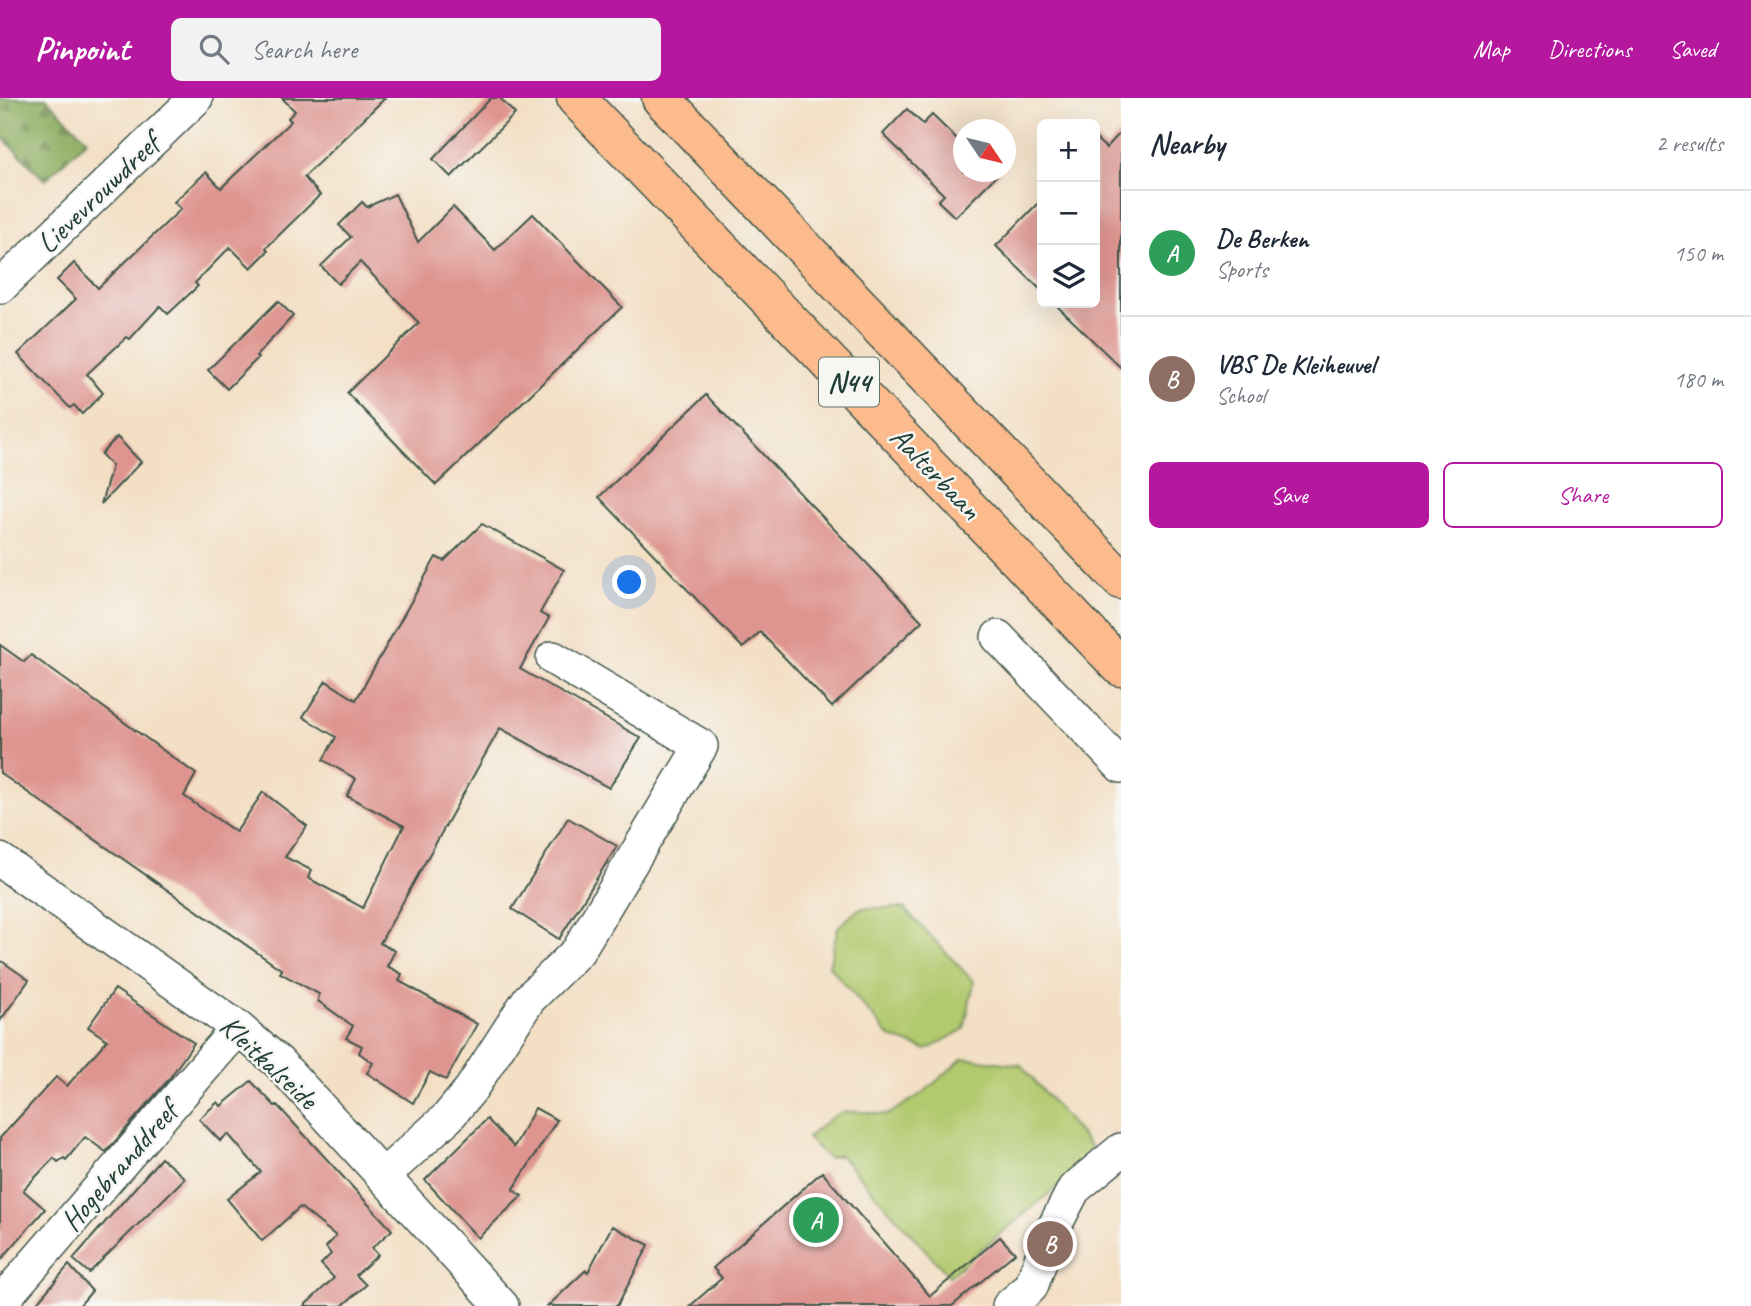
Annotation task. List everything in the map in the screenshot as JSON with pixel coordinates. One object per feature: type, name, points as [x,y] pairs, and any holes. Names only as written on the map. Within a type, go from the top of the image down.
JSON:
[{"type":"highway","name":"Aalterbaan","points":[[576,98],[1121,667]]},
{"type":"highway","name":"Aalterbaan","points":[[662,98],[1121,580]]},
{"type":"street","name":"Lievevrouwdreef","points":[[0,287],[196,98]]},
{"type":"street","points":[[998,637],[1121,766]]},
{"type":"street","points":[[383,1176],[448,1117],[471,1089],[530,999],[578,951],[701,746],[553,658]]},
{"type":"street","name":"Kleitkalseide","points":[[0,860],[238,1028],[278,1062],[502,1306]]},
{"type":"street","name":"Hogebranddreef","points":[[0,1303],[238,1028]]},
{"type":"street","points":[[1009,1306],[1031,1287],[1049,1237],[1074,1189],[1121,1150]]},
{"type":"green space","points":[[0,98],[46,98],[87,140],[45,180],[0,135]]},
{"type":"green space","points":[[860,908],[904,908],[974,982],[964,1029],[927,1050],[890,1037],[829,966],[838,927]]},
{"type":"green space","points":[[963,1058],[1021,1065],[1097,1154],[949,1276],[840,1155],[828,1158],[807,1138],[828,1120],[843,1113],[851,1111],[887,1115],[923,1093]]},
{"type":"building","points":[[282,98],[385,98],[304,177],[320,195],[266,248],[268,251],[251,268],[230,247],[195,283],[198,286],[168,314],[160,306],[130,339],[127,337],[87,374],[103,393],[82,414],[74,405],[70,408],[18,354],[76,299],[57,280],[74,263],[98,288],[181,209],[174,202],[206,172],[221,188],[291,121],[288,118],[295,111]]},
{"type":"building","points":[[491,98],[500,98],[515,114],[451,177],[433,159]]},
{"type":"building","points":[[907,109],[923,124],[932,115],[953,135],[953,182],[990,182],[955,217],[938,201],[944,195],[883,134]]},
{"type":"building","points":[[1121,132],[1121,368],[1059,308],[1100,308],[1100,143],[1106,148]]},
{"type":"building","points":[[395,194],[418,242],[453,207],[495,250],[533,214],[622,307],[436,485],[347,393],[419,323],[360,262],[338,284],[321,266],[351,237],[339,225],[362,202],[367,207]]},
{"type":"building","points":[[1037,204],[1037,286],[996,246]]},
{"type":"building","points":[[278,301],[293,316],[256,356],[258,358],[227,389],[208,370]]},
{"type":"building","points":[[706,395],[922,621],[832,707],[760,632],[743,648],[599,497]]},
{"type":"building","points":[[117,437],[141,462],[101,504],[112,466],[101,454]]},
{"type":"building","points":[[482,524],[564,570],[540,613],[549,618],[520,669],[641,738],[609,788],[500,728],[380,943],[395,951],[387,966],[402,974],[399,981],[477,1024],[446,1080],[430,1072],[413,1103],[367,1073],[373,1063],[359,1053],[362,1046],[346,1038],[353,1026],[318,1001],[319,994],[280,973],[282,970],[0,773],[0,645],[24,662],[31,655],[196,774],[184,796],[236,832],[263,792],[307,826],[285,857],[311,870],[308,878],[363,908],[404,826],[347,796],[356,779],[323,760],[336,737],[303,717],[326,681],[356,700],[436,557],[444,561]]},
{"type":"building","points":[[568,818],[617,846],[559,939],[512,909]]},
{"type":"building","points":[[0,960],[29,980],[0,1021]]},
{"type":"building","points":[[115,989],[194,1043],[169,1079],[106,1152],[85,1137],[66,1160],[64,1158],[58,1162],[54,1158],[23,1190],[45,1209],[0,1261],[0,1138],[56,1077],[67,1086],[107,1040],[88,1027]]},
{"type":"building","points":[[251,1081],[277,1105],[392,1230],[372,1248],[378,1255],[356,1275],[366,1285],[342,1306],[304,1306],[334,1278],[321,1264],[331,1254],[326,1247],[336,1236],[300,1207],[262,1241],[227,1199],[261,1172],[228,1134],[220,1141],[199,1119],[218,1102],[221,1106]]},
{"type":"building","points":[[535,1108],[557,1120],[513,1190],[522,1196],[478,1238],[425,1180],[487,1119],[514,1147]]},
{"type":"building","points":[[161,1158],[185,1178],[89,1273],[73,1259]]},
{"type":"building","points":[[822,1172],[930,1296],[1000,1237],[1015,1253],[952,1306],[690,1306],[722,1278],[713,1268]]},
{"type":"building","points":[[612,1226],[649,1245],[617,1306],[548,1306],[586,1270],[588,1272]]},
{"type":"building","points":[[69,1265],[92,1291],[79,1306],[34,1306]]},
{"type":"place","name":"De Berken","points":[[816,1220]]},
{"type":"place","name":"VBS De Kleiheuvel","points":[[1050,1244]]}]
